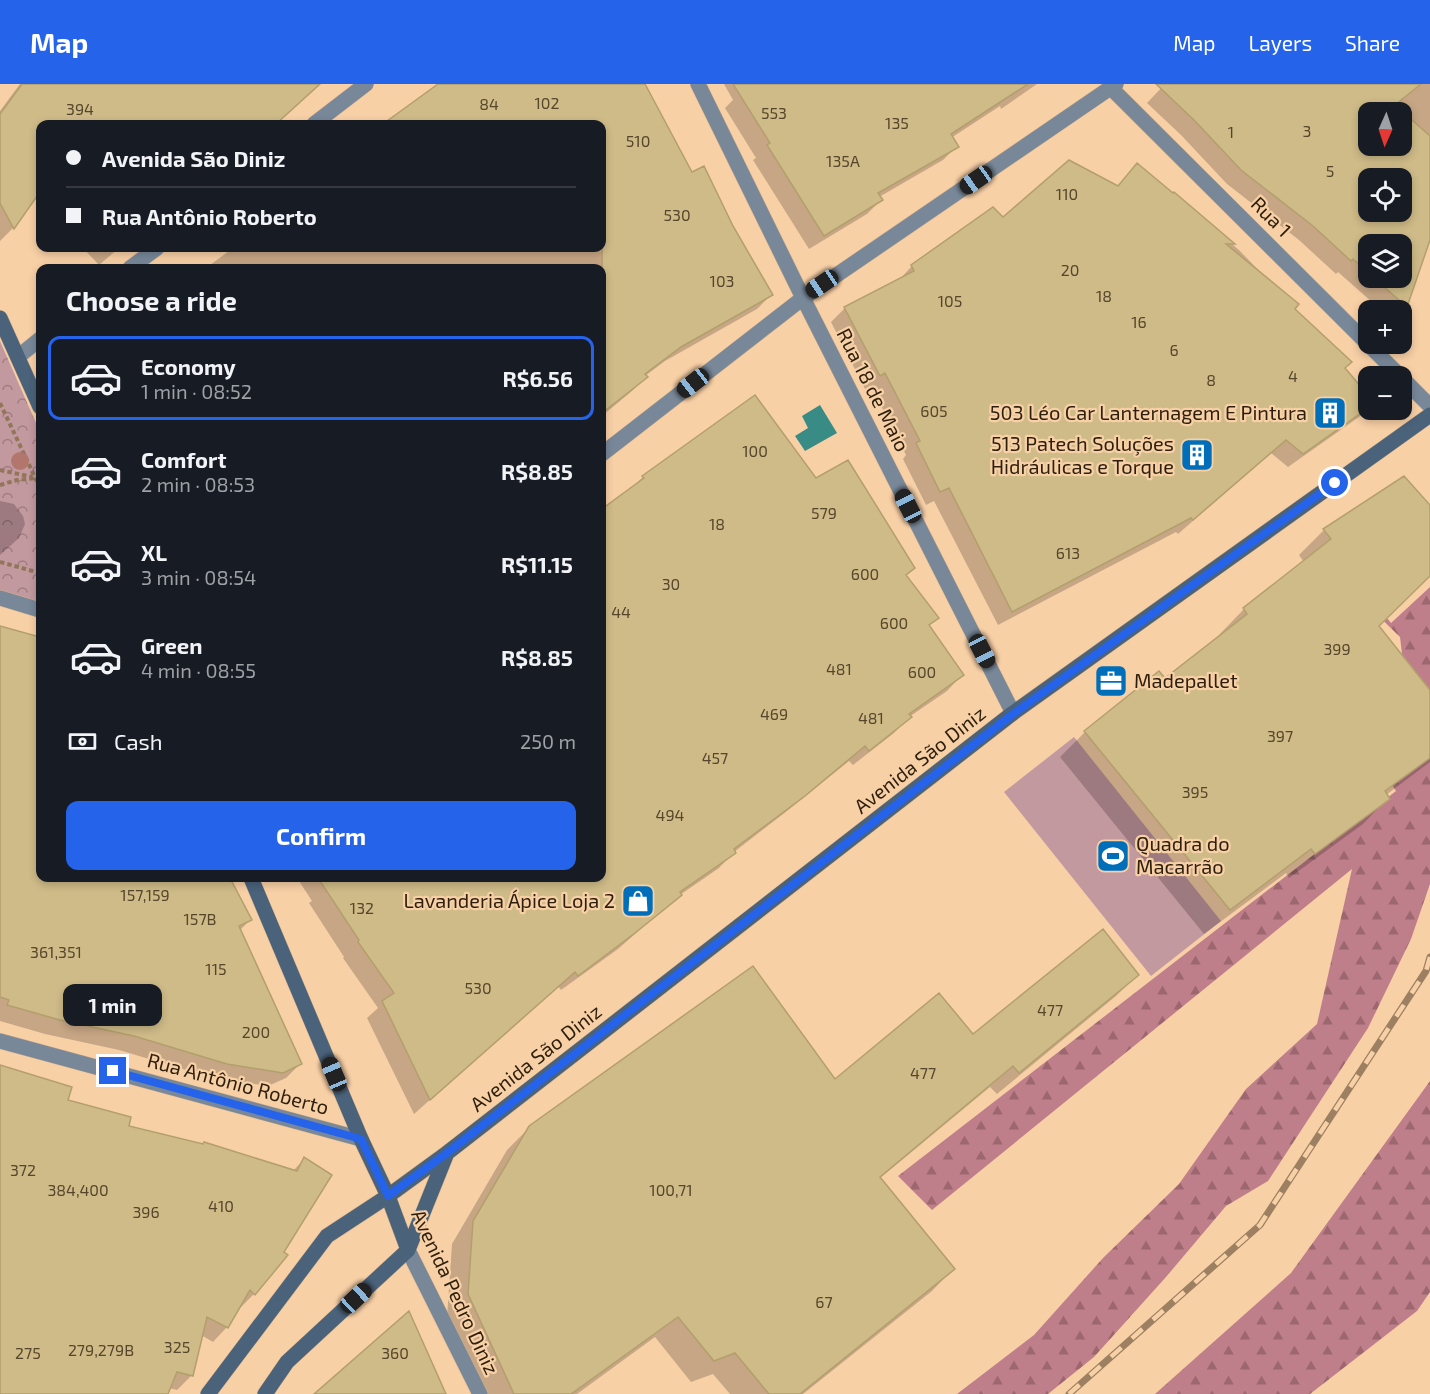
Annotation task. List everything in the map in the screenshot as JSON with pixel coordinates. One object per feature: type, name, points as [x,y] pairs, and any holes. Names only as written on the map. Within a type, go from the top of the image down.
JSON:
[{"type":"street","points":[[320,120],[366,84]]},
{"type":"street","name":"Rua 18 de Maio","points":[[698,84],[1013,714]]},
{"type":"street","points":[[606,451],[803,298],[1113,86]]},
{"type":"street","name":"Rua 1","points":[[1113,86],[1390,366]]},
{"type":"street","points":[[135,264],[152,252]]},
{"type":"street","points":[[0,318],[36,397]]},
{"type":"street","points":[[19,356],[36,342]]},
{"type":"street","name":"Rua 1","points":[[1412,388],[1430,406]]},
{"type":"street","name":"Avenida São Diniz","points":[[208,1394],[327,1236],[388,1196],[447,1153],[1013,714],[1430,415]]},
{"type":"street","points":[[0,598],[36,609]]},
{"type":"street","name":"Avenida Pedro Diniz","points":[[253,882],[361,1139],[388,1196],[408,1250],[480,1394]]},
{"type":"street","name":"Rua Antônio Roberto","points":[[0,1041],[361,1139]]},
{"type":"street","points":[[265,1394],[286,1362],[408,1250],[447,1153]]},
{"type":"path","points":[[0,403],[36,478]]},
{"type":"path","points":[[0,470],[36,478]]},
{"type":"path","points":[[0,485],[36,478]]},
{"type":"path","points":[[0,562],[36,572]]},
{"type":"green space","points":[[0,341],[36,423],[36,604],[0,592]]},
{"type":"green space","points":[[1331,548],[1391,623],[1430,587],[1430,884],[1411,939],[1368,1028],[1268,1181],[1226,1206],[1094,1357],[1048,1394],[957,1394],[1034,1335],[1103,1258],[1179,1184],[1246,1089],[1317,1024],[1352,869],[932,1210],[898,1176],[1396,791],[1356,730],[1405,679],[1400,637],[1318,557]]},
{"type":"green space","name":"Quadra do Macarrão","points":[[1074,737],[1221,921],[1151,976],[1004,792]]},
{"type":"green space","points":[[1430,1081],[1430,1292],[1417,1311],[1310,1394],[1155,1394],[1291,1273]]},
{"type":"water","points":[[820,405],[837,433],[805,451],[795,436],[808,428],[802,416]]},
{"type":"building","points":[[22,84],[320,84],[280,120],[36,120],[36,198],[14,229],[0,203],[0,114]]},
{"type":"building","points":[[438,84],[645,84],[692,172],[704,166],[733,226],[773,295],[681,347],[645,374],[648,377],[606,410],[606,264],[602,264],[602,252],[606,252],[606,120],[388,120]]},
{"type":"building","points":[[733,84],[1028,84],[951,134],[959,147],[878,193],[883,200],[824,236],[767,145],[770,143]]},
{"type":"building","points":[[1156,84],[1421,84],[1399,102],[1358,102],[1358,156],[1412,156],[1412,120],[1430,136],[1430,240],[1409,300],[1399,300],[1385,288],[1412,288],[1412,234],[1358,234],[1358,263],[1353,259],[1351,261],[1313,226],[1241,170]]},
{"type":"building","points":[[1069,160],[1118,186],[1137,163],[1235,244],[1226,244],[1299,304],[1295,309],[1352,362],[1345,368],[1358,383],[1358,415],[1303,454],[1286,440],[1193,520],[1191,518],[1012,612],[949,488],[940,492],[916,443],[920,441],[885,373],[880,376],[844,307],[914,271],[911,265],[993,207],[1003,217]]},
{"type":"building","points":[[755,395],[816,478],[848,460],[915,568],[906,575],[939,618],[929,625],[964,675],[909,714],[912,717],[869,751],[865,746],[805,796],[734,849],[736,853],[680,892],[682,895],[635,933],[578,976],[575,972],[430,1100],[382,1001],[394,993],[358,942],[359,940],[321,882],[606,882],[606,506],[644,478],[642,476]]},
{"type":"building","points":[[1404,476],[1430,505],[1430,576],[1379,626],[1430,690],[1430,758],[1385,791],[1390,799],[1315,854],[1311,849],[1230,910],[1084,731],[1159,671],[1165,678],[1247,614],[1243,608],[1331,539],[1323,529]]},
{"type":"building","points":[[0,626],[36,636],[36,882],[232,882],[252,920],[239,926],[302,1064],[283,1073],[227,1064],[134,1036],[60,1020],[7,1005],[9,1000],[0,997]]},
{"type":"building","points":[[1103,929],[1139,975],[1019,1073],[1013,1066],[880,1177],[955,1269],[800,1394],[769,1394],[735,1353],[714,1361],[678,1317],[571,1394],[514,1394],[468,1294],[473,1221],[529,1126],[753,966],[835,1079],[939,993],[973,1034]]},
{"type":"building","points":[[0,1065],[72,1087],[68,1100],[131,1117],[129,1126],[203,1144],[204,1142],[297,1171],[304,1157],[332,1175],[284,1252],[288,1255],[255,1295],[250,1290],[228,1328],[207,1317],[193,1376],[177,1372],[168,1394],[0,1394]]},
{"type":"building","points":[[409,1311],[446,1394],[314,1394]]},
{"type":"railway","points":[[1069,1394],[1260,1225],[1426,971],[1430,957]]},
{"type":"place","name":"503 Léo Car Lanternagem E Pintura","points":[[1330,413]]},
{"type":"place","name":"513 Patech Soluções Hidráulicas e Torque","points":[[1197,455]]},
{"type":"place","name":"Madepallet","points":[[1111,681]]},
{"type":"place","name":"Quadra do Macarrão","points":[[1113,856]]},
{"type":"place","name":"Lavanderia Ápice Loja 2","points":[[638,901]]},
{"type":"route","points":[[113,1071],[361,1139],[388,1196],[447,1153],[1013,714],[1335,483]]}]
